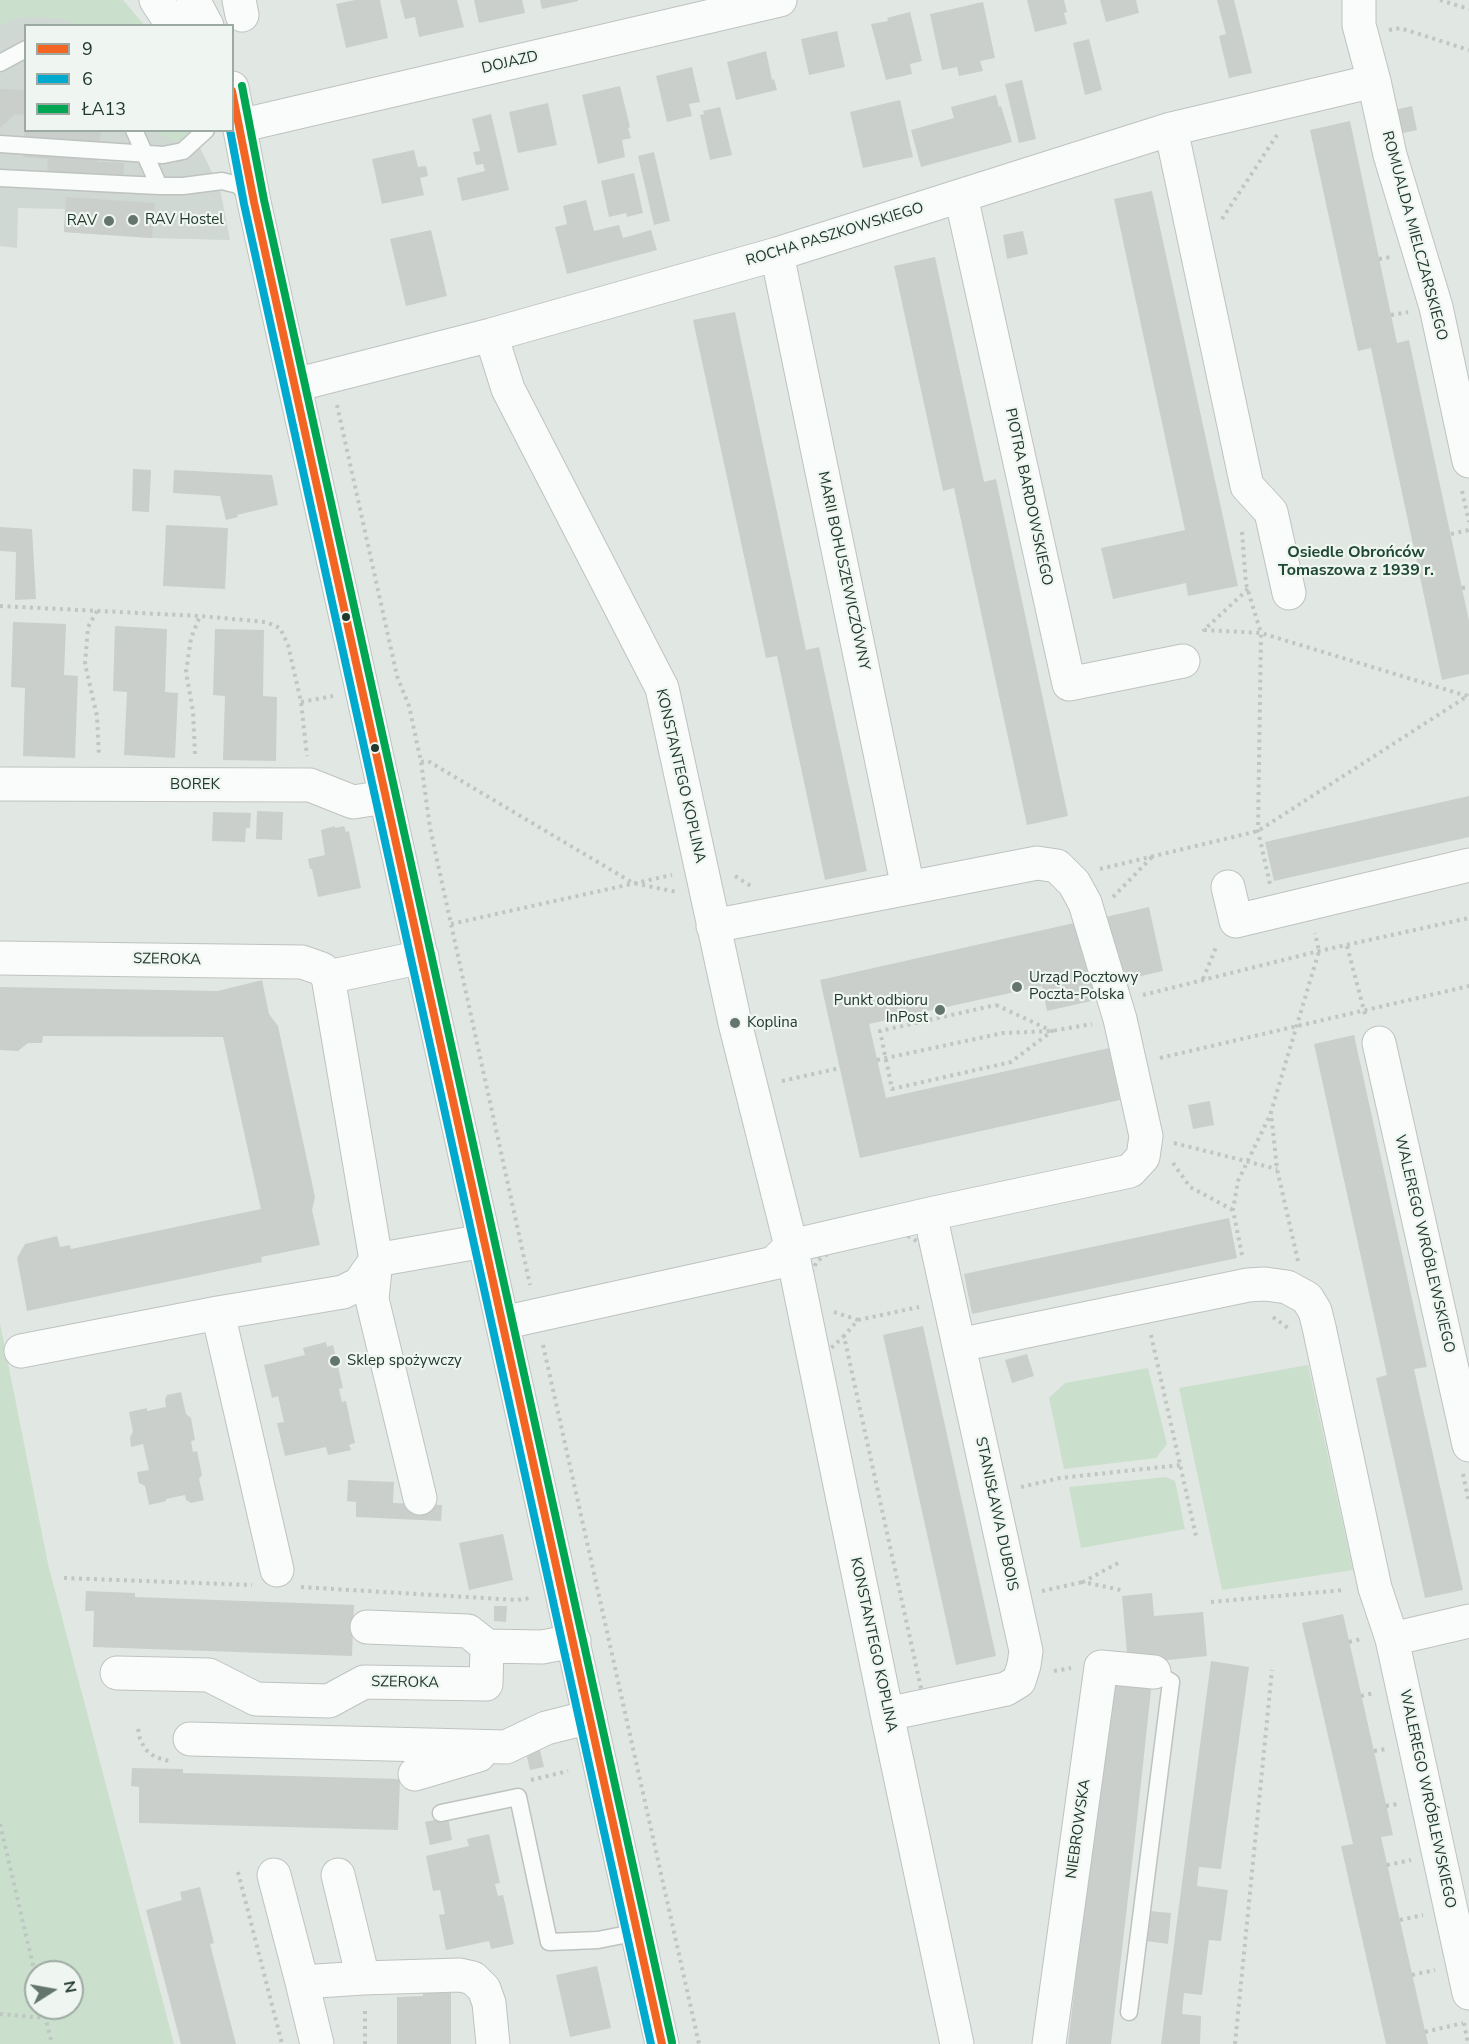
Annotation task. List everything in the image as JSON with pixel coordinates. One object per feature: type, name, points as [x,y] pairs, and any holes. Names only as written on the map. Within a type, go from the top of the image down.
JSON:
[{"type":"street","points":[[156,0],[172,24]]},
{"type":"street","points":[[193,0],[206,24]]},
{"type":"street","name":"DOJAZD","points":[[236,121],[780,0]]},
{"type":"street","points":[[1359,0],[1359,25],[1374,81]]},
{"type":"street","name":"ROCHA PASZKOWSKIEGO","points":[[295,385],[490,335],[777,254],[1171,129],[1374,81]]},
{"type":"street","name":"ROMUALDA MIELCZARSKIEGO","points":[[1374,81],[1390,155],[1436,307],[1465,473]]},
{"type":"street","points":[[234,104],[662,2044]]},
{"type":"street","points":[[1171,129],[1247,486],[1271,512],[1289,593]]},
{"type":"street","name":"PIOTRA BARDOWSKIEGO","points":[[961,196],[1069,684],[1183,661]]},
{"type":"street","name":"MARII BOHUSZEWICZÓWNY","points":[[777,254],[908,888]]},
{"type":"street","name":"KONSTANTEGO KOPLINA","points":[[490,335],[508,389],[662,688],[735,1023],[791,1246],[957,2044]]},
{"type":"street","name":"BOREK","points":[[0,784],[310,785],[353,802],[386,797]]},
{"type":"street","points":[[502,1323],[774,1263],[791,1246],[1130,1171],[1143,1157],[1154,1138],[1087,910],[1074,882],[1057,866],[1036,862],[713,926]]},
{"type":"street","points":[[1228,887],[1236,921],[1469,865]]},
{"type":"street","points":[[420,1498],[372,1299],[376,1260],[328,977],[422,957]]},
{"type":"street","name":"SZEROKA","points":[[0,958],[302,962],[322,969],[328,977]]},
{"type":"street","name":"WALEREGO WRÓBLEWSKIEGO","points":[[1379,1043],[1469,1445]]},
{"type":"street","name":"STANISŁAWA DUBOIS","points":[[887,1714],[1006,1689],[1019,1681],[1026,1650],[930,1214]]},
{"type":"street","points":[[21,1351],[218,1313],[344,1292],[359,1284],[376,1260],[484,1241]]},
{"type":"street","points":[[959,1345],[1242,1286],[1265,1284],[1287,1287],[1307,1298]]},
{"type":"street","name":"WALEREGO WRÓBLEWSKIEGO","points":[[1307,1298],[1315,1311],[1319,1327],[1375,1588],[1392,1639],[1466,2008]]},
{"type":"street","points":[[218,1313],[277,1570]]},
{"type":"street","points":[[1392,1639],[1469,1621]]},
{"type":"street","points":[[367,1627],[468,1631],[487,1646],[542,1647],[574,1641]]},
{"type":"street","name":"SZEROKA","points":[[117,1673],[209,1675],[256,1699],[328,1701],[364,1682],[486,1684],[487,1646]]},
{"type":"street","name":"NIEBROWSKA","points":[[1049,2044],[1101,1667],[1154,1672]]},
{"type":"street","points":[[416,1774],[506,1747],[546,1728],[590,1717]]},
{"type":"street","points":[[190,1739],[506,1747]]},
{"type":"street","points":[[274,1875],[317,2044]]},
{"type":"street","points":[[338,1875],[363,1978]]},
{"type":"street","points":[[302,1982],[363,1978],[460,1976],[473,1978],[484,1989],[489,2003],[493,2044]]},
{"type":"lane","points":[[0,63],[24,50]]},
{"type":"lane","points":[[135,132],[159,186]]},
{"type":"lane","points":[[0,144],[163,155],[183,151],[204,132]]},
{"type":"lane","points":[[0,178],[159,186],[183,186],[222,181],[238,185],[254,202]]},
{"type":"lane","points":[[1129,2012],[1171,1682],[1154,1672]]},
{"type":"lane","points":[[441,1813],[518,1797],[549,1942],[598,1940],[638,1932]]},
{"type":"path","points":[[1440,0],[1469,9]]},
{"type":"path","points":[[1386,31],[1400,28],[1469,50]]},
{"type":"path","points":[[1193,230],[1220,224],[1277,134]]},
{"type":"path","points":[[330,376],[397,676],[409,706],[421,762],[430,828],[699,2044]]},
{"type":"path","points":[[1465,473],[1469,522]]},
{"type":"path","points":[[1242,528],[1246,584],[1261,633],[1258,831],[1272,891]]},
{"type":"path","points":[[1451,534],[1469,530]]},
{"type":"path","points":[[1462,588],[1469,587]]},
{"type":"path","points":[[1248,589],[1204,630],[1261,633],[1468,696]]},
{"type":"path","points":[[0,606],[200,616],[266,622],[280,628],[288,645],[301,702],[310,785]]},
{"type":"path","points":[[97,611],[88,627],[85,664],[98,716],[99,784]]},
{"type":"path","points":[[197,785],[193,711],[186,672],[191,638],[200,616]]},
{"type":"path","points":[[1068,876],[1258,831],[1468,696]]},
{"type":"path","points":[[421,762],[428,761],[633,883],[683,894]]},
{"type":"path","points":[[1087,910],[1102,909],[1152,856]]},
{"type":"path","points":[[451,924],[678,873]]},
{"type":"path","points":[[1242,1286],[1233,1210],[1238,1181],[1271,1112],[1319,951],[1308,902]]},
{"type":"path","points":[[877,1060],[1003,1033],[1052,1031],[1120,1019],[1124,999],[1319,951],[1469,918]]},
{"type":"path","points":[[1202,980],[1224,931],[1236,921]]},
{"type":"path","points":[[1131,1065],[1469,986]]},
{"type":"path","points":[[996,1005],[1052,1031],[1011,1062],[892,1089],[880,1031],[996,1005]]},
{"type":"path","points":[[782,1081],[840,1068]]},
{"type":"path","points":[[1271,1112],[1277,1169],[1307,1298]]},
{"type":"path","points":[[1154,1138],[1277,1169]]},
{"type":"path","points":[[1154,1138],[1190,1187],[1233,1210]]},
{"type":"path","points":[[844,1336],[922,1693],[994,1680],[1004,1673],[1011,1662],[1012,1648],[926,1252],[911,1237],[900,1235],[834,1250],[817,1261],[811,1274],[827,1352],[858,1320]]},
{"type":"path","points":[[818,1307],[858,1320],[927,1305]]},
{"type":"path","points":[[1154,1345],[1196,1536]]},
{"type":"path","points":[[1019,1487],[1060,1478],[1180,1465]]},
{"type":"path","points":[[1042,1591],[1083,1582],[1118,1563]]},
{"type":"path","points":[[1083,1582],[1121,1590]]},
{"type":"path","points":[[1211,1602],[1375,1588]]},
{"type":"path","points":[[1235,2044],[1272,1670]]},
{"type":"path","points":[[0,1824],[32,1960]]},
{"type":"path","points":[[238,1872],[282,2044]]},
{"type":"path","points":[[1425,2032],[1466,2008]]},
{"type":"path","points":[[0,2014],[24,2016]]},
{"type":"path","points":[[46,2020],[52,2044]]},
{"type":"shaded area","points":[[0,0],[131,24],[24,24],[24,132],[192,132],[220,189],[230,240],[64,232],[65,209],[18,208],[17,248],[0,246]]},
{"type":"green space","points":[[0,0],[123,0],[143,24],[75,24],[63,19],[25,17],[11,20],[0,26]]},
{"type":"green space","points":[[157,132],[192,132],[178,141],[172,141]]},
{"type":"green space","points":[[0,1323],[48,1564],[174,2044],[0,2044]]},
{"type":"green space","points":[[1308,1365],[1353,1570],[1222,1590],[1179,1388]]},
{"type":"green space","points":[[1148,1368],[1167,1444],[1156,1458],[1064,1469],[1049,1398],[1065,1383]]},
{"type":"green space","points":[[1166,1477],[1175,1481],[1185,1529],[1081,1548],[1069,1487]]},
{"type":"building","points":[[355,0],[380,0],[388,38],[346,48],[336,4]]},
{"type":"building","points":[[400,0],[457,0],[464,27],[419,37],[415,17],[405,19]]},
{"type":"building","points":[[474,0],[522,0],[525,13],[479,23]]},
{"type":"building","points":[[540,0],[578,0],[578,1],[542,9]]},
{"type":"building","points":[[1027,0],[1064,0],[1067,24],[1035,32]]},
{"type":"building","points":[[1100,0],[1136,0],[1139,13],[1106,22]]},
{"type":"building","points":[[1217,0],[1234,0],[1252,73],[1229,78],[1219,36],[1226,34]]},
{"type":"building","points":[[983,2],[995,58],[980,61],[983,71],[959,76],[957,67],[942,70],[930,14]]},
{"type":"building","points":[[910,12],[922,61],[910,64],[912,74],[886,80],[871,24],[888,21],[887,18]]},
{"type":"building","points":[[837,31],[845,67],[809,75],[801,39]]},
{"type":"building","points":[[1089,39],[1102,90],[1085,95],[1073,43]]},
{"type":"building","points":[[766,51],[772,80],[774,79],[777,90],[736,100],[727,62]]},
{"type":"building","points":[[692,67],[700,102],[689,104],[692,116],[667,122],[656,76]]},
{"type":"building","points":[[1022,80],[1036,139],[1019,143],[1005,84]]},
{"type":"building","points":[[620,86],[631,138],[622,140],[625,157],[598,164],[582,95]]},
{"type":"building","points":[[0,89],[24,90],[24,115],[15,114],[0,128]]},
{"type":"building","points":[[996,95],[1012,142],[921,167],[911,130],[954,118],[951,107]]},
{"type":"building","points":[[900,100],[913,157],[863,168],[850,112]]},
{"type":"building","points":[[548,103],[557,145],[518,153],[509,112]]},
{"type":"building","points":[[1412,106],[1417,130],[1394,135],[1390,111]]},
{"type":"building","points":[[720,107],[732,155],[710,160],[700,115],[704,114],[703,111]]},
{"type":"building","points":[[491,114],[509,190],[462,201],[457,178],[485,171],[483,164],[476,165],[473,152],[480,151],[472,119]]},
{"type":"building","points":[[1350,121],[1397,343],[1409,340],[1469,621],[1469,674],[1442,680],[1371,348],[1358,351],[1310,130]]},
{"type":"building","points":[[25,132],[101,132],[98,162],[124,163],[122,194],[46,189],[48,159],[23,157]]},
{"type":"building","points":[[414,150],[418,167],[426,166],[428,176],[420,178],[424,195],[382,204],[372,159]]},
{"type":"building","points":[[654,152],[670,221],[654,225],[638,156]]},
{"type":"building","points":[[634,173],[643,213],[627,217],[626,213],[609,217],[601,181]]},
{"type":"building","points":[[1152,191],[1238,586],[1188,596],[1186,583],[1113,599],[1101,548],[1185,530],[1114,199]]},
{"type":"building","name":"RAV","points":[[66,197],[155,203],[152,238],[64,232]]},
{"type":"building","points":[[586,200],[594,231],[619,225],[623,238],[651,230],[657,250],[567,274],[555,227],[567,224],[563,206]]},
{"type":"building","points":[[431,230],[447,296],[406,306],[390,239]]},
{"type":"building","points":[[1023,231],[1028,254],[1007,259],[1003,235]]},
{"type":"building","points":[[935,257],[984,482],[996,479],[1068,816],[1027,825],[954,488],[943,491],[894,266]]},
{"type":"building","points":[[735,312],[806,650],[819,647],[867,871],[825,880],[777,656],[766,658],[693,320]]},
{"type":"building","points":[[133,469],[151,470],[149,512],[132,511]]},
{"type":"building","points":[[174,470],[272,475],[278,505],[226,520],[220,496],[173,493]]},
{"type":"building","points":[[166,525],[228,528],[225,589],[163,586]]},
{"type":"building","points":[[0,527],[32,529],[36,599],[15,600],[16,552],[0,551]]},
{"type":"building","points":[[13,622],[66,624],[64,675],[78,676],[75,758],[23,756],[25,688],[11,687]]},
{"type":"building","points":[[115,626],[167,629],[165,692],[178,693],[175,758],[124,755],[127,692],[113,691]]},
{"type":"building","points":[[215,629],[264,630],[263,696],[277,697],[276,761],[223,760],[225,696],[213,695]]},
{"type":"building","points":[[1469,796],[1469,837],[1274,881],[1265,842]]},
{"type":"building","points":[[257,811],[283,812],[282,840],[256,839]]},
{"type":"building","points":[[213,812],[251,813],[250,828],[246,828],[245,842],[212,841]]},
{"type":"building","points":[[335,826],[335,828],[344,826],[346,832],[349,831],[361,888],[318,897],[308,859],[325,855],[321,830]]},
{"type":"building","points":[[1149,907],[1163,971],[1115,982],[1101,918]]},
{"type":"building","points":[[1083,921],[1100,999],[1047,1011],[1042,986],[869,1024],[886,1098],[1109,1048],[1120,1100],[860,1158],[820,980]]},
{"type":"building","points":[[262,980],[269,1014],[278,1026],[315,1197],[312,1210],[320,1245],[261,1257],[262,1262],[27,1311],[17,1258],[25,1244],[57,1236],[60,1247],[70,1245],[71,1249],[261,1209],[223,1037],[43,1036],[42,1043],[28,1043],[18,1051],[0,1050],[0,987],[218,991]]},
{"type":"building","points":[[1354,1035],[1427,1367],[1414,1369],[1463,1590],[1425,1598],[1376,1378],[1387,1375],[1314,1044]]},
{"type":"building","points":[[1210,1101],[1214,1125],[1193,1129],[1188,1105]]},
{"type":"building","points":[[1229,1218],[1237,1258],[972,1314],[964,1274]]},
{"type":"building","points":[[923,1326],[996,1656],[956,1665],[883,1335]]},
{"type":"building","points":[[326,1342],[327,1347],[333,1345],[343,1388],[339,1389],[342,1402],[346,1401],[355,1443],[349,1445],[351,1450],[328,1455],[326,1447],[285,1456],[277,1423],[284,1422],[278,1396],[272,1398],[264,1365],[305,1355],[303,1348]]},
{"type":"building","points":[[1027,1354],[1034,1376],[1012,1383],[1005,1360]]},
{"type":"building","points":[[181,1392],[186,1414],[191,1418],[195,1440],[191,1441],[193,1452],[197,1451],[202,1475],[199,1479],[204,1500],[191,1503],[186,1500],[185,1495],[149,1505],[145,1486],[139,1483],[137,1472],[149,1470],[143,1444],[131,1447],[130,1437],[133,1432],[129,1412],[166,1407],[167,1395]]},
{"type":"building","points":[[348,1480],[394,1482],[393,1503],[442,1505],[441,1521],[356,1517],[356,1502],[347,1501]]},
{"type":"building","points":[[503,1534],[513,1580],[469,1590],[459,1543]]},
{"type":"building","points":[[86,1591],[135,1593],[135,1597],[354,1605],[352,1656],[93,1647],[94,1611],[85,1611]]},
{"type":"building","points":[[1152,1593],[1154,1616],[1203,1612],[1207,1656],[1128,1664],[1122,1596]]},
{"type":"building","points":[[494,1606],[507,1606],[506,1622],[494,1621]]},
{"type":"building","points":[[1343,1614],[1393,1835],[1381,1837],[1428,2044],[1386,2044],[1341,1846],[1353,1844],[1302,1623]]},
{"type":"building","points":[[1211,1661],[1249,1667],[1221,1869],[1199,1867],[1197,1886],[1228,1890],[1221,1941],[1209,1940],[1202,1995],[1184,1993],[1182,2014],[1201,2016],[1200,2044],[1161,2044]]},
{"type":"building","points":[[1111,1676],[1152,1681],[1111,2044],[1068,2044]]},
{"type":"building","points":[[540,1750],[544,1767],[530,1770],[526,1753]]},
{"type":"building","points":[[132,1768],[183,1769],[183,1773],[400,1779],[398,1830],[139,1823],[139,1787],[131,1786]]},
{"type":"building","points":[[448,1817],[452,1840],[430,1845],[425,1822]]},
{"type":"building","points":[[489,1834],[500,1883],[495,1884],[498,1896],[503,1895],[514,1944],[491,1949],[489,1941],[446,1950],[439,1915],[445,1914],[440,1890],[433,1891],[426,1856],[469,1846],[467,1839]]},
{"type":"building","points":[[200,1887],[214,1943],[210,1944],[236,2044],[181,2044],[146,1910],[182,1900],[180,1892]]},
{"type":"building","points":[[1149,1911],[1171,1913],[1168,1944],[1146,1941]]},
{"type":"building","points":[[597,1966],[611,2028],[570,2037],[556,1975]]},
{"type":"building","points":[[423,1993],[451,1993],[451,2044],[397,2044],[397,1997],[423,1996]]},
{"type":"transit line","name":"ŁA13","points":[[242,86],[264,200],[672,2042]]},
{"type":"transit line","name":"9","points":[[234,101],[254,202],[662,2044]]},
{"type":"transit line","name":"6","points":[[230,132],[244,204],[651,2044]]},
{"type":"place","name":"RAV Hostel","points":[[133,220]]},
{"type":"place","name":"RAV","points":[[109,221]]},
{"type":"place","name":"Urząd Pocztowy Poczta-Polska","points":[[1017,987]]},
{"type":"place","name":"Punkt odbioru InPost","points":[[940,1010]]},
{"type":"place","name":"Koplina","points":[[735,1023]]},
{"type":"place","name":"Sklep spożywczy","points":[[335,1361]]},
{"type":"district","name":"Osiedle Obrońców Tomaszowa z 1939 r.","points":[[1356,562]]}]
